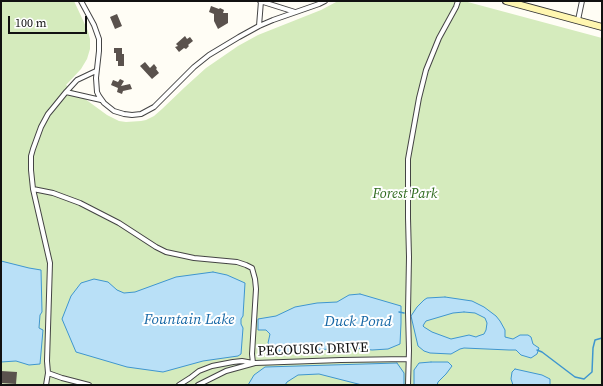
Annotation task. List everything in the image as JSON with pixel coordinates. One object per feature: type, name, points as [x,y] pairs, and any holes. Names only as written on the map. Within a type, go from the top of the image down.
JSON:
[{"type":"street","points":[[82,1],[99,39],[96,71],[97,92],[101,100],[107,106],[118,113],[132,115],[141,114],[157,104],[179,80],[201,60],[239,37],[273,20],[325,1]]},
{"type":"street","points":[[259,26],[260,1],[296,12]]},
{"type":"street","points":[[408,385],[408,159],[426,70],[439,38],[458,1]]},
{"type":"street","points":[[506,1],[602,27]]},
{"type":"street","points":[[578,20],[582,1]]},
{"type":"street","points":[[46,385],[48,373],[47,361],[50,264],[33,189],[31,163],[33,149],[41,127],[48,114],[78,80],[96,71]]},
{"type":"street","points":[[66,92],[101,100]]},
{"type":"street","points":[[33,189],[58,195],[80,203],[119,223],[166,252],[194,258],[237,262],[252,268],[256,289],[252,354],[253,363],[242,361],[212,366],[199,371],[179,385]]},
{"type":"street","name":"PECOUSIC DRIVE","points":[[198,385],[226,371],[253,363],[408,359]]},
{"type":"street","points":[[48,373],[89,385]]},
{"type":"green space","name":"Forest Park","points":[[1,1],[74,1],[88,31],[90,49],[87,59],[81,69],[66,85],[107,115],[119,121],[126,122],[146,120],[154,116],[206,68],[238,46],[258,35],[321,10],[338,1],[464,1],[602,38],[602,385],[1,385]]},
{"type":"water","points":[[1,261],[41,270],[42,312],[40,315],[39,328],[43,330],[40,364],[29,365],[16,361],[1,362]]},
{"type":"water","name":"Fountain Lake","points":[[213,272],[227,275],[245,283],[243,316],[241,319],[243,328],[241,354],[238,356],[203,361],[163,372],[127,367],[76,352],[62,319],[71,296],[81,283],[94,279],[108,282],[117,290],[124,293],[135,292],[176,277]]},
{"type":"water","name":"Duck Pond","points":[[360,294],[401,306],[400,344],[388,349],[372,350],[347,347],[285,352],[274,350],[268,343],[270,334],[266,330],[258,330],[258,319],[276,316],[295,307],[317,303],[337,302],[349,295]]},
{"type":"water","points":[[445,297],[472,301],[484,307],[500,321],[505,330],[505,337],[513,339],[520,335],[528,335],[531,337],[533,344],[539,348],[537,354],[531,358],[521,355],[516,350],[464,348],[451,354],[430,353],[424,351],[418,346],[411,316],[417,307],[427,298]],"holes":[[[453,313],[475,313],[485,318],[487,323],[484,334],[476,337],[469,335],[451,339],[432,332],[423,326],[426,321]]]},
{"type":"water","points":[[448,362],[452,366],[437,385],[414,385],[414,370],[419,363]]},
{"type":"water","points":[[397,363],[404,373],[404,385],[362,385],[319,374],[298,375],[285,385],[248,385],[254,375],[265,367]]},
{"type":"water","points":[[515,369],[542,375],[550,379],[550,385],[513,385],[511,379],[512,372]]},
{"type":"building","points":[[211,6],[224,10],[223,13],[228,13],[228,23],[218,29],[214,21],[214,14],[209,12]]},
{"type":"building","points":[[117,14],[122,26],[115,29],[110,17]]},
{"type":"building","points":[[185,36],[187,39],[190,37],[193,41],[186,49],[184,48],[179,52],[175,47],[178,46],[176,44]]},
{"type":"building","points":[[114,48],[122,48],[122,54],[124,54],[124,66],[118,66]]},
{"type":"building","points":[[145,62],[150,68],[154,64],[157,68],[156,69],[159,73],[152,79],[140,66]]},
{"type":"building","points":[[120,79],[124,81],[121,86],[130,84],[132,89],[123,91],[122,94],[117,92],[118,88],[111,85],[113,80],[118,82]]},
{"type":"building","points":[[1,371],[17,372],[16,384],[1,383]]},
{"type":"waterway","points":[[399,312],[404,313]]},
{"type":"waterway","points":[[537,350],[542,352],[575,377],[584,379],[592,372],[593,348],[595,340],[602,338]]}]
